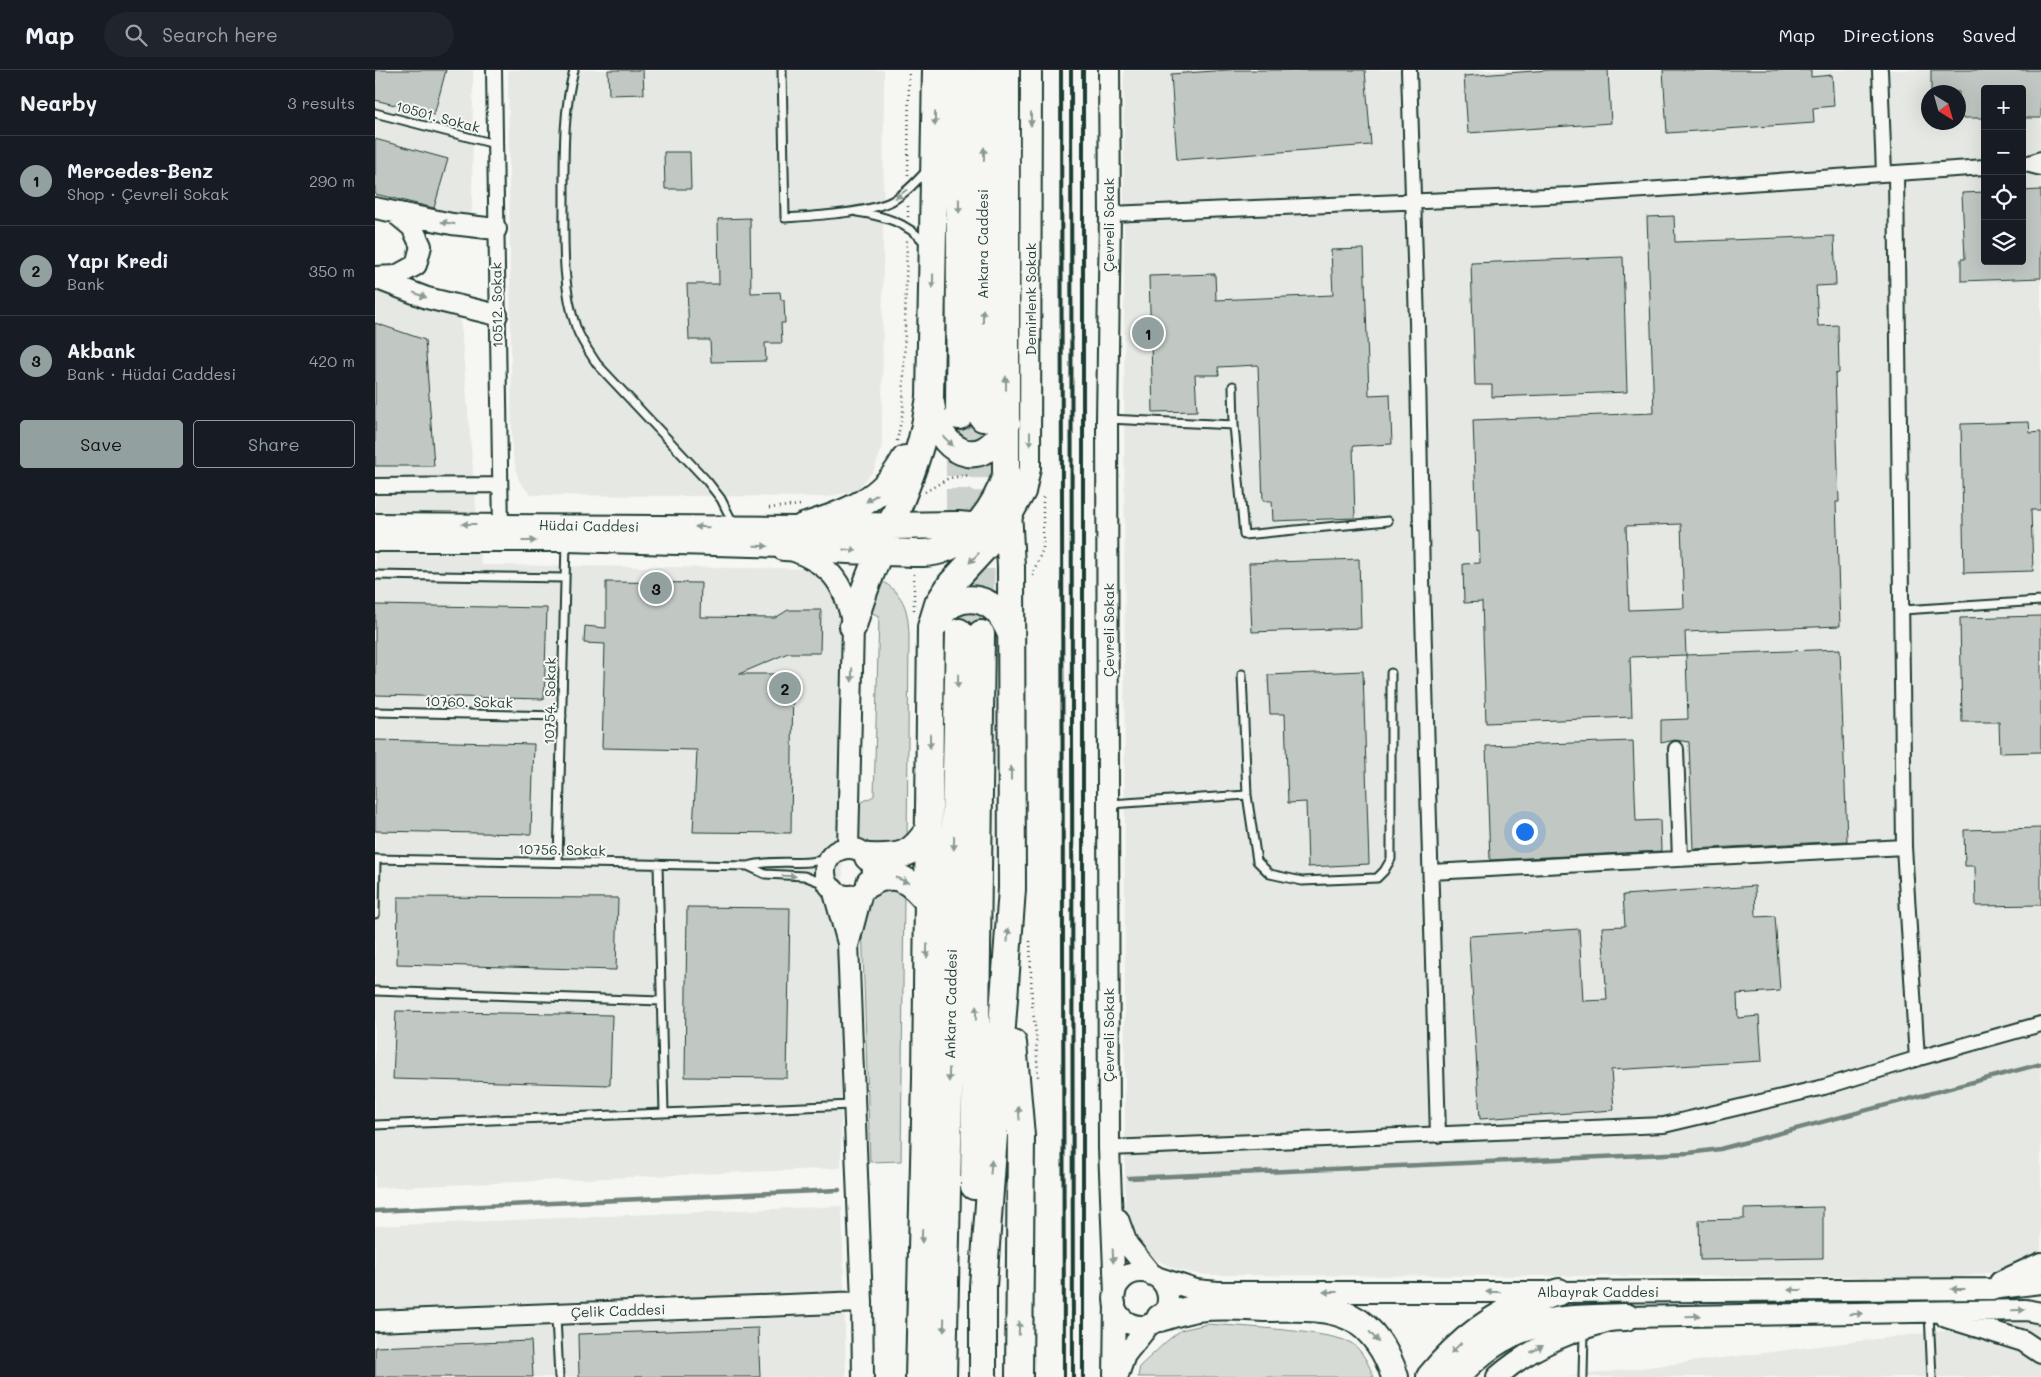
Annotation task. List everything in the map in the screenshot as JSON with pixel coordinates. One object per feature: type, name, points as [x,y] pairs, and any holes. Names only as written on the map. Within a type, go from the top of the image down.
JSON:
[{"type":"highway","points":[[853,626],[864,588],[916,460],[923,436],[930,397],[936,70]]},
{"type":"highway","name":"Ankara Caddesi","points":[[958,70],[960,246],[983,419]]},
{"type":"highway","name":"Ankara Caddesi","points":[[983,419],[984,70]]},
{"type":"highway","points":[[919,1377],[926,1078],[931,627],[938,604],[992,529],[1006,474],[983,419],[1006,70]]},
{"type":"highway","points":[[803,516],[840,514],[879,493],[895,476],[906,457],[912,439],[925,363],[932,343]]},
{"type":"highway","points":[[930,397],[937,428],[949,444],[958,450],[966,453],[986,450],[1001,435],[983,419]]},
{"type":"highway","points":[[803,516],[889,527],[958,525],[992,529]]},
{"type":"highway","points":[[784,547],[879,552],[936,552],[992,529]]},
{"type":"highway","points":[[983,1377],[983,1286],[1011,889],[1011,567],[992,529]]},
{"type":"highway","points":[[931,641],[937,620],[946,608],[957,601],[970,598],[985,602],[995,609],[1004,619],[1011,634]]},
{"type":"highway","name":"Ankara Caddesi","points":[[943,1377],[970,633],[971,1377]]},
{"type":"highway","points":[[858,853],[889,857],[911,851],[922,840],[929,829]]},
{"type":"highway","points":[[866,887],[885,876],[902,878],[915,887],[928,902]]},
{"type":"highway","points":[[1006,962],[1021,1136],[1019,1377]]},
{"type":"highway","points":[[926,1078],[945,1285]]},
{"type":"highway","points":[[1430,1377],[1455,1349],[1490,1321],[1517,1306],[1559,1292]]},
{"type":"highway","points":[[1155,1321],[1185,1310],[1219,1306],[1313,1309],[1339,1312],[1352,1317],[1371,1333],[1386,1354],[1395,1377]]},
{"type":"highway","points":[[1457,1377],[1473,1360],[1507,1336],[1545,1322],[1585,1323],[1625,1317]]},
{"type":"street","name":"10512. Sokak","points":[[494,70],[501,533]]},
{"type":"street","name":"Demirlenk Sokak","points":[[992,529],[1025,492],[1030,468],[1031,70]]},
{"type":"street","name":"Çevreli Sokak","points":[[1109,70],[1110,214],[1107,419],[1110,1190]]},
{"type":"street","points":[[1409,70],[1438,1135]]},
{"type":"street","points":[[1880,70],[1890,173],[1903,610],[1904,847],[1917,1059]]},
{"type":"street","points":[[2026,164],[2041,161]]},
{"type":"street","points":[[2026,164],[2041,168]]},
{"type":"street","points":[[1110,214],[1570,195],[1981,167]]},
{"type":"street","points":[[375,208],[452,224],[496,229]]},
{"type":"street","points":[[375,277],[396,276],[416,265],[421,246],[412,227],[395,213]]},
{"type":"street","points":[[375,277],[427,298],[497,315]]},
{"type":"street","points":[[375,486],[500,485]]},
{"type":"street","name":"Hüdai Caddesi","points":[[375,541],[501,533],[735,528],[803,516]]},
{"type":"street","name":"Hüdai Caddesi","points":[[375,524],[501,533],[566,541],[784,547]]},
{"type":"street","points":[[784,547],[817,561],[833,574],[846,597],[853,626],[858,853],[873,870],[848,944]]},
{"type":"street","points":[[1676,749],[1680,860]]},
{"type":"street","points":[[1431,872],[1904,847]]},
{"type":"street","points":[[858,853],[838,851],[830,858],[826,872],[848,944],[862,1302],[863,1377]]},
{"type":"street","points":[[832,887],[839,893],[849,895],[866,887]]},
{"type":"street","points":[[1109,1148],[1664,1125],[1824,1087],[2041,1024]]},
{"type":"street","points":[[1110,1190],[1127,1244],[1154,1276],[1163,1283],[1168,1294],[1167,1307],[1125,1355],[1116,1377]]},
{"type":"street","points":[[1110,1190],[1115,1299],[1116,1377]]},
{"type":"street","points":[[1984,1289],[2041,1263]]},
{"type":"street","points":[[1154,1276],[1140,1272],[1127,1276],[1118,1286],[1115,1299],[1119,1315],[1128,1322],[1139,1326],[1155,1321]]},
{"type":"street","name":"Albayrak Caddesi","points":[[1154,1276],[1184,1287],[1218,1292],[1984,1289],[2041,1283]]},
{"type":"street","name":"Çelik Caddesi","points":[[375,1321],[862,1302]]},
{"type":"street","name":"Albayrak Caddesi","points":[[1625,1317],[2026,1310],[2041,1313]]},
{"type":"street","points":[[1929,1312],[2023,1342],[2041,1353]]},
{"type":"street","points":[[1497,1377],[1523,1356],[1585,1323]]},
{"type":"lane","points":[[575,70],[570,87],[567,121],[564,165],[564,230],[568,289],[576,327],[584,346],[609,378],[715,491],[735,528]]},
{"type":"lane","points":[[782,70],[785,218],[849,211],[885,204],[909,189],[935,160]]},
{"type":"lane","name":"10501. Sokak","points":[[375,113],[495,144]]},
{"type":"lane","points":[[849,211],[884,217],[908,228],[922,240],[934,255]]},
{"type":"lane","points":[[1233,386],[1244,534],[1388,521]]},
{"type":"lane","points":[[1107,419],[1235,425]]},
{"type":"lane","name":"10754. Sokak","points":[[558,862],[566,541]]},
{"type":"lane","points":[[375,575],[565,578]]},
{"type":"lane","points":[[1903,610],[2041,601]]},
{"type":"lane","points":[[1243,674],[1247,794],[1257,861],[1270,874],[1302,881],[1377,878],[1385,870],[1391,859],[1391,673]]},
{"type":"lane","name":"10760. Sokak","points":[[375,712],[562,716]]},
{"type":"lane","points":[[1109,804],[1247,794]]},
{"type":"lane","name":"10756. Sokak","points":[[375,859],[748,866],[775,861],[816,862],[830,858]]},
{"type":"lane","points":[[375,859],[375,914]]},
{"type":"lane","points":[[658,864],[663,1113]]},
{"type":"lane","name":"10756. Sokak","points":[[748,866],[765,874],[811,877],[832,887]]},
{"type":"lane","points":[[375,991],[661,1001]]},
{"type":"lane","points":[[375,1125],[855,1105]]},
{"type":"lane","points":[[1929,1312],[1932,1377]]},
{"type":"lane","points":[[556,1314],[559,1377]]},
{"type":"lane","points":[[1583,1377],[1585,1323]]},
{"type":"path","points":[[895,446],[903,411],[909,189],[909,70]]},
{"type":"path","points":[[925,492],[949,478],[977,474]]},
{"type":"path","points":[[764,509],[803,516]]},
{"type":"shaded area","points":[[375,70],[473,70],[472,221],[375,196]]},
{"type":"shaded area","points":[[508,70],[884,70],[882,447],[874,470],[857,490],[827,497],[531,495],[519,481],[512,451]]},
{"type":"shaded area","points":[[1124,70],[2041,70],[2041,1265],[1960,1277],[1207,1275],[1176,1269],[1161,1262],[1147,1252],[1133,1237],[1125,1220]]},
{"type":"shaded area","points":[[375,283],[460,317],[481,565],[844,569],[841,1168],[375,1188]]},
{"type":"shaded area","points":[[876,577],[893,589],[903,602],[906,609],[909,637],[907,841],[881,847],[853,838],[856,805],[874,796],[879,616],[863,609]]},
{"type":"shaded area","points":[[893,889],[904,894],[901,1161],[870,1162],[862,922],[866,908],[874,895]]},
{"type":"shaded area","points":[[842,1206],[846,1377],[375,1377],[375,1226]]},
{"type":"shaded area","points":[[2041,1319],[2041,1377],[1566,1377]]},
{"type":"shaded area","points":[[1207,1324],[1285,1330],[1344,1340],[1354,1345],[1361,1352],[1374,1377],[1138,1377],[1140,1366],[1181,1330]]},
{"type":"building","points":[[375,70],[446,70],[434,115],[375,100]]},
{"type":"building","points":[[608,70],[643,70],[644,94],[609,95]]},
{"type":"building","points":[[1228,70],[1365,70],[1371,145],[1177,160],[1171,74]]},
{"type":"building","points":[[1549,70],[1608,70],[1611,123],[1468,133],[1464,76]]},
{"type":"building","points":[[1663,70],[1811,70],[1811,77],[1832,75],[1834,106],[1813,108],[1814,123],[1667,133]]},
{"type":"building","points":[[1931,70],[2041,70],[2041,118],[2026,118],[2026,85],[1981,85],[1981,118],[1966,118],[1966,85],[1931,85]]},
{"type":"building","points":[[375,139],[448,159],[434,208],[375,194]]},
{"type":"building","points":[[664,152],[690,152],[691,189],[665,189]]},
{"type":"building","points":[[2041,190],[2041,278],[1961,281],[1961,259],[1965,259],[1962,193],[1981,192],[1981,265],[2026,265],[2026,191]]},
{"type":"building","points":[[1674,216],[1675,242],[1834,236],[1836,285],[1816,286],[1818,326],[1838,325],[1839,373],[1835,374],[1839,502],[1836,502],[1840,626],[1685,632],[1686,655],[1630,657],[1632,717],[1486,723],[1482,602],[1464,603],[1463,564],[1480,563],[1473,420],[1654,413],[1647,217]],"holes":[[[1681,524],[1684,608],[1629,610],[1626,526]]]},
{"type":"building","points":[[750,218],[751,293],[780,292],[781,300],[784,300],[785,323],[781,323],[782,343],[765,343],[766,361],[711,362],[710,340],[689,340],[687,284],[719,284],[718,219]]},
{"type":"building","points":[[1364,249],[1369,395],[1390,394],[1392,444],[1353,446],[1355,518],[1273,521],[1272,501],[1263,501],[1258,365],[1218,367],[1219,375],[1195,375],[1197,411],[1153,412],[1149,276],[1215,274],[1216,300],[1333,295],[1331,250]]},
{"type":"building","points":[[1623,257],[1627,392],[1492,397],[1492,385],[1475,385],[1471,263]]},
{"type":"building","points":[[375,323],[425,340],[434,466],[375,466]]},
{"type":"building","points":[[2029,422],[2030,433],[2041,432],[2041,510],[2031,510],[2033,571],[1964,573],[1961,424]]},
{"type":"building","points":[[1359,559],[1361,628],[1252,632],[1249,563]]},
{"type":"building","points":[[606,582],[701,583],[700,617],[775,618],[788,610],[821,610],[820,653],[788,653],[739,674],[793,674],[791,833],[693,832],[697,750],[602,748],[605,644],[584,643],[585,626],[606,628]]},
{"type":"building","points":[[375,605],[547,608],[544,699],[375,695]]},
{"type":"building","points":[[2041,616],[2041,752],[2000,753],[1999,722],[1962,722],[1960,618]]},
{"type":"building","points":[[1840,649],[1847,841],[1693,849],[1689,742],[1675,740],[1661,743],[1661,720],[1688,719],[1686,655]]},
{"type":"building","points":[[1363,671],[1369,864],[1308,867],[1306,802],[1288,803],[1285,714],[1270,714],[1268,675]]},
{"type":"building","points":[[375,740],[534,744],[531,834],[375,831]]},
{"type":"building","points":[[1633,741],[1636,821],[1660,820],[1661,851],[1490,860],[1486,746]]},
{"type":"building","points":[[2041,828],[2041,905],[1976,906],[1975,866],[1965,866],[1964,830]]},
{"type":"building","points":[[1755,886],[1756,917],[1775,916],[1780,991],[1737,994],[1738,1018],[1759,1016],[1762,1061],[1611,1070],[1614,1110],[1480,1119],[1469,936],[1579,929],[1583,1001],[1607,1000],[1602,927],[1625,926],[1623,895]]},
{"type":"building","points":[[398,897],[618,898],[616,970],[397,964]]},
{"type":"building","points":[[687,907],[790,908],[787,1078],[685,1077]]},
{"type":"building","points":[[396,1011],[612,1015],[610,1085],[393,1079]]},
{"type":"building","points":[[1823,1207],[1823,1258],[1700,1260],[1699,1220],[1744,1219],[1744,1209]]},
{"type":"building","points":[[758,1328],[760,1377],[579,1377],[578,1334]]},
{"type":"building","points":[[531,1341],[533,1377],[375,1377],[375,1347]]},
{"type":"waterway","points":[[1129,1178],[1689,1153],[1720,1149],[2041,1064]]},
{"type":"waterway","points":[[375,1211],[839,1190]]},
{"type":"tunnel","points":[[959,416],[959,632]]},
{"type":"tunnel","points":[[981,634],[983,418]]},
{"type":"railway","points":[[1061,70],[1064,1377]]},
{"type":"railway","points":[[1071,70],[1073,1377]]},
{"type":"railway","points":[[1083,70],[1083,1377]]},
{"type":"place","name":"Mercedes-Benz","points":[[1148,333]]},
{"type":"place","name":"Akbank","points":[[656,588]]},
{"type":"place","name":"Yapı Kredi","points":[[785,688]]}]
